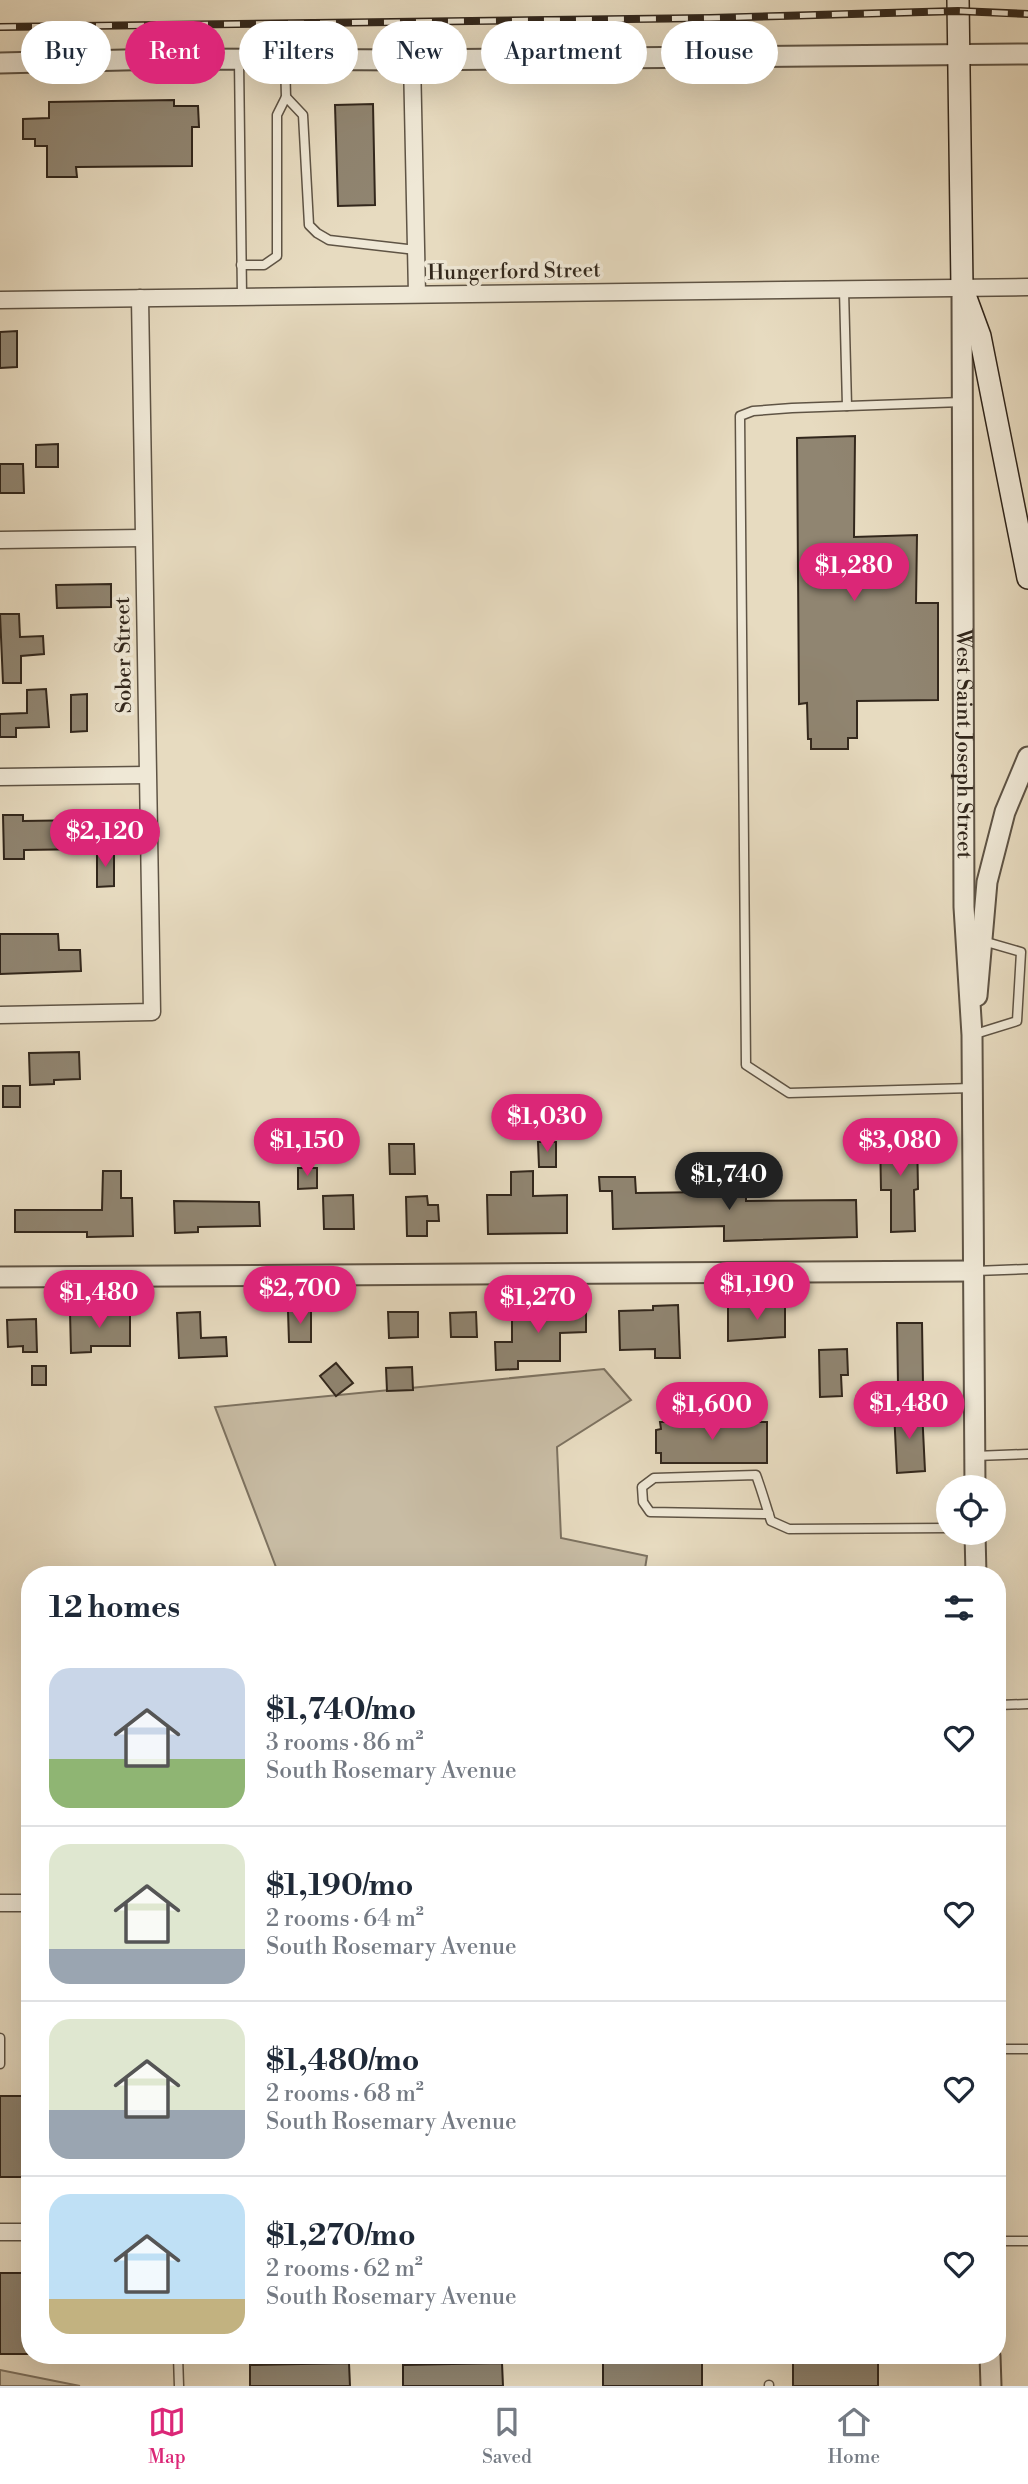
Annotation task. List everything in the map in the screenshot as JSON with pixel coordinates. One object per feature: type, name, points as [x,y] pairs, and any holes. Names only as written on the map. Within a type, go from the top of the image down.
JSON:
[{"type":"main road","name":"West Saint Joseph Street","points":[[958,0],[962,287]]},
{"type":"main road","points":[[962,287],[980,337],[1028,578]]},
{"type":"street","points":[[467,59],[1028,54]]},
{"type":"street","points":[[0,63],[239,60]]},
{"type":"street","points":[[413,84],[417,294]]},
{"type":"street","name":"West Saint Joseph Street","points":[[962,287],[964,907],[972,1035],[975,1475]]},
{"type":"street","name":"Hungerford Street","points":[[0,300],[1027,288]]},
{"type":"street","name":"Sober Street","points":[[0,1015],[152,1012],[139,298]]},
{"type":"street","points":[[0,540],[142,538]]},
{"type":"street","points":[[972,1035],[987,882],[1010,795],[1028,757]]},
{"type":"street","points":[[0,777],[147,775]]},
{"type":"street","points":[[0,1277],[972,1271]]},
{"type":"street","points":[[975,1545],[976,1566]]},
{"type":"street","points":[[0,1903],[21,1903]]},
{"type":"street","points":[[0,2232],[21,2232]]},
{"type":"street","points":[[990,2364],[990,2386]]},
{"type":"lane","points":[[239,84],[242,296]]},
{"type":"lane","points":[[241,265],[264,265],[277,256],[277,115],[286,97],[286,84]]},
{"type":"lane","points":[[286,97],[303,115],[309,225],[329,240],[416,250]]},
{"type":"lane","points":[[844,289],[847,406]]},
{"type":"lane","points":[[963,402],[753,411],[740,416],[746,1065],[789,1093],[972,1088]]},
{"type":"lane","points":[[972,1035],[1017,1021],[1021,951],[983,941]]},
{"type":"lane","points":[[972,1271],[1028,1269]]},
{"type":"lane","points":[[975,1456],[1028,1454]]},
{"type":"lane","points":[[769,1514],[650,1512],[643,1502],[642,1487],[654,1478],[756,1475],[769,1514],[771,1521],[789,1529],[936,1528]]},
{"type":"lane","points":[[1006,1705],[1028,1704]]},
{"type":"lane","points":[[0,2038],[0,2064]]},
{"type":"lane","points":[[1006,2049],[1028,2049]]},
{"type":"lane","points":[[1006,2241],[1028,2241]]},
{"type":"lane","points":[[179,2364],[180,2386]]},
{"type":"shaded area","points":[[604,1369],[631,1400],[557,1447],[561,1538],[647,1556],[645,1566],[276,1566],[215,1407]]},
{"type":"shaded area","points":[[0,2370],[80,2386],[0,2386]]},
{"type":"building","points":[[174,100],[174,106],[198,106],[199,127],[192,127],[192,166],[76,167],[77,177],[47,177],[47,146],[35,146],[35,139],[23,139],[23,119],[49,118],[49,102]]},
{"type":"building","points":[[373,104],[375,205],[338,206],[335,105]]},
{"type":"building","points":[[17,331],[17,367],[0,368],[0,332]]},
{"type":"building","points":[[855,436],[854,537],[917,535],[916,603],[938,603],[938,700],[857,701],[857,738],[848,738],[848,749],[811,749],[811,739],[808,739],[807,703],[799,704],[797,438]]},
{"type":"building","points":[[58,444],[58,467],[36,467],[36,445]]},
{"type":"building","points":[[0,464],[23,464],[24,493],[0,493]]},
{"type":"building","points":[[111,584],[111,607],[57,608],[56,585]]},
{"type":"building","points":[[0,614],[19,614],[20,637],[43,636],[44,654],[21,656],[21,683],[3,683]]},
{"type":"building","points":[[46,689],[49,727],[16,728],[16,737],[0,737],[0,714],[27,713],[27,690]]},
{"type":"building","points":[[87,694],[87,731],[71,732],[71,695]]},
{"type":"building","points":[[3,815],[23,815],[23,821],[88,820],[88,849],[24,850],[24,859],[4,859]]},
{"type":"building","points":[[97,852],[114,852],[114,886],[97,887]]},
{"type":"building","points":[[0,934],[58,934],[59,950],[80,950],[81,971],[0,974]]},
{"type":"building","points":[[79,1052],[80,1079],[54,1080],[54,1084],[30,1085],[29,1053]]},
{"type":"building","points":[[3,1086],[20,1086],[20,1107],[3,1107]]},
{"type":"building","points":[[917,1135],[918,1189],[914,1190],[915,1231],[891,1232],[891,1190],[881,1190],[880,1136]]},
{"type":"building","points":[[538,1142],[556,1142],[556,1167],[539,1167]]},
{"type":"building","points":[[389,1144],[414,1144],[415,1174],[390,1174]]},
{"type":"building","points":[[723,1167],[723,1183],[746,1183],[746,1201],[856,1200],[857,1237],[724,1241],[724,1226],[613,1229],[612,1191],[600,1191],[599,1177],[635,1177],[636,1193],[706,1192],[705,1168]]},
{"type":"building","points":[[298,1168],[317,1168],[317,1188],[298,1189]]},
{"type":"building","points":[[103,1171],[121,1171],[121,1198],[132,1198],[133,1236],[87,1237],[87,1232],[15,1232],[15,1210],[102,1210]]},
{"type":"building","points":[[533,1171],[533,1196],[567,1195],[567,1233],[488,1234],[487,1195],[511,1195],[511,1172]]},
{"type":"building","points":[[353,1195],[354,1229],[324,1229],[323,1196]]},
{"type":"building","points":[[427,1196],[428,1205],[438,1205],[439,1221],[427,1221],[427,1236],[407,1236],[406,1197]]},
{"type":"building","points":[[174,1201],[259,1202],[260,1226],[198,1227],[198,1232],[175,1233]]},
{"type":"building","points":[[785,1300],[785,1337],[728,1341],[728,1307],[762,1307],[762,1301]]},
{"type":"building","points":[[678,1305],[680,1358],[655,1358],[655,1349],[620,1350],[619,1311],[653,1310],[653,1306]]},
{"type":"building","points":[[586,1307],[586,1332],[560,1333],[560,1361],[518,1361],[518,1369],[496,1370],[495,1342],[512,1342],[512,1309]]},
{"type":"building","points":[[288,1311],[311,1311],[311,1342],[289,1342]]},
{"type":"building","points":[[70,1312],[130,1313],[130,1346],[91,1346],[91,1352],[71,1353]]},
{"type":"building","points":[[200,1312],[201,1338],[226,1337],[227,1356],[179,1358],[177,1313]]},
{"type":"building","points":[[388,1312],[418,1312],[418,1337],[389,1338]]},
{"type":"building","points":[[476,1312],[477,1337],[451,1337],[450,1313]]},
{"type":"building","points":[[36,1319],[37,1352],[23,1352],[23,1346],[8,1347],[7,1320]]},
{"type":"building","points":[[897,1323],[922,1323],[923,1384],[898,1384]]},
{"type":"building","points":[[847,1349],[848,1375],[841,1375],[842,1396],[820,1397],[819,1350]]},
{"type":"building","points":[[336,1363],[353,1383],[336,1396],[320,1376]]},
{"type":"building","points":[[32,1366],[46,1366],[46,1385],[32,1385]]},
{"type":"building","points":[[412,1367],[413,1390],[387,1391],[386,1368]]},
{"type":"building","points":[[922,1410],[925,1471],[897,1473],[894,1411]]},
{"type":"building","points":[[660,1422],[767,1422],[767,1463],[661,1463],[661,1453],[656,1453],[656,1430],[661,1429]]},
{"type":"building","points":[[0,2096],[21,2096],[21,2177],[0,2177]]},
{"type":"building","points":[[0,2273],[21,2273],[21,2354],[0,2354]]},
{"type":"building","points":[[349,2364],[350,2386],[250,2386],[250,2365]]},
{"type":"building","points":[[502,2364],[503,2386],[403,2386],[403,2365]]},
{"type":"building","points":[[603,2364],[702,2364],[702,2386],[603,2386]]},
{"type":"building","points":[[793,2364],[878,2364],[878,2386],[793,2386]]},
{"type":"railway","points":[[0,27],[710,18],[958,11],[1028,14]]}]
